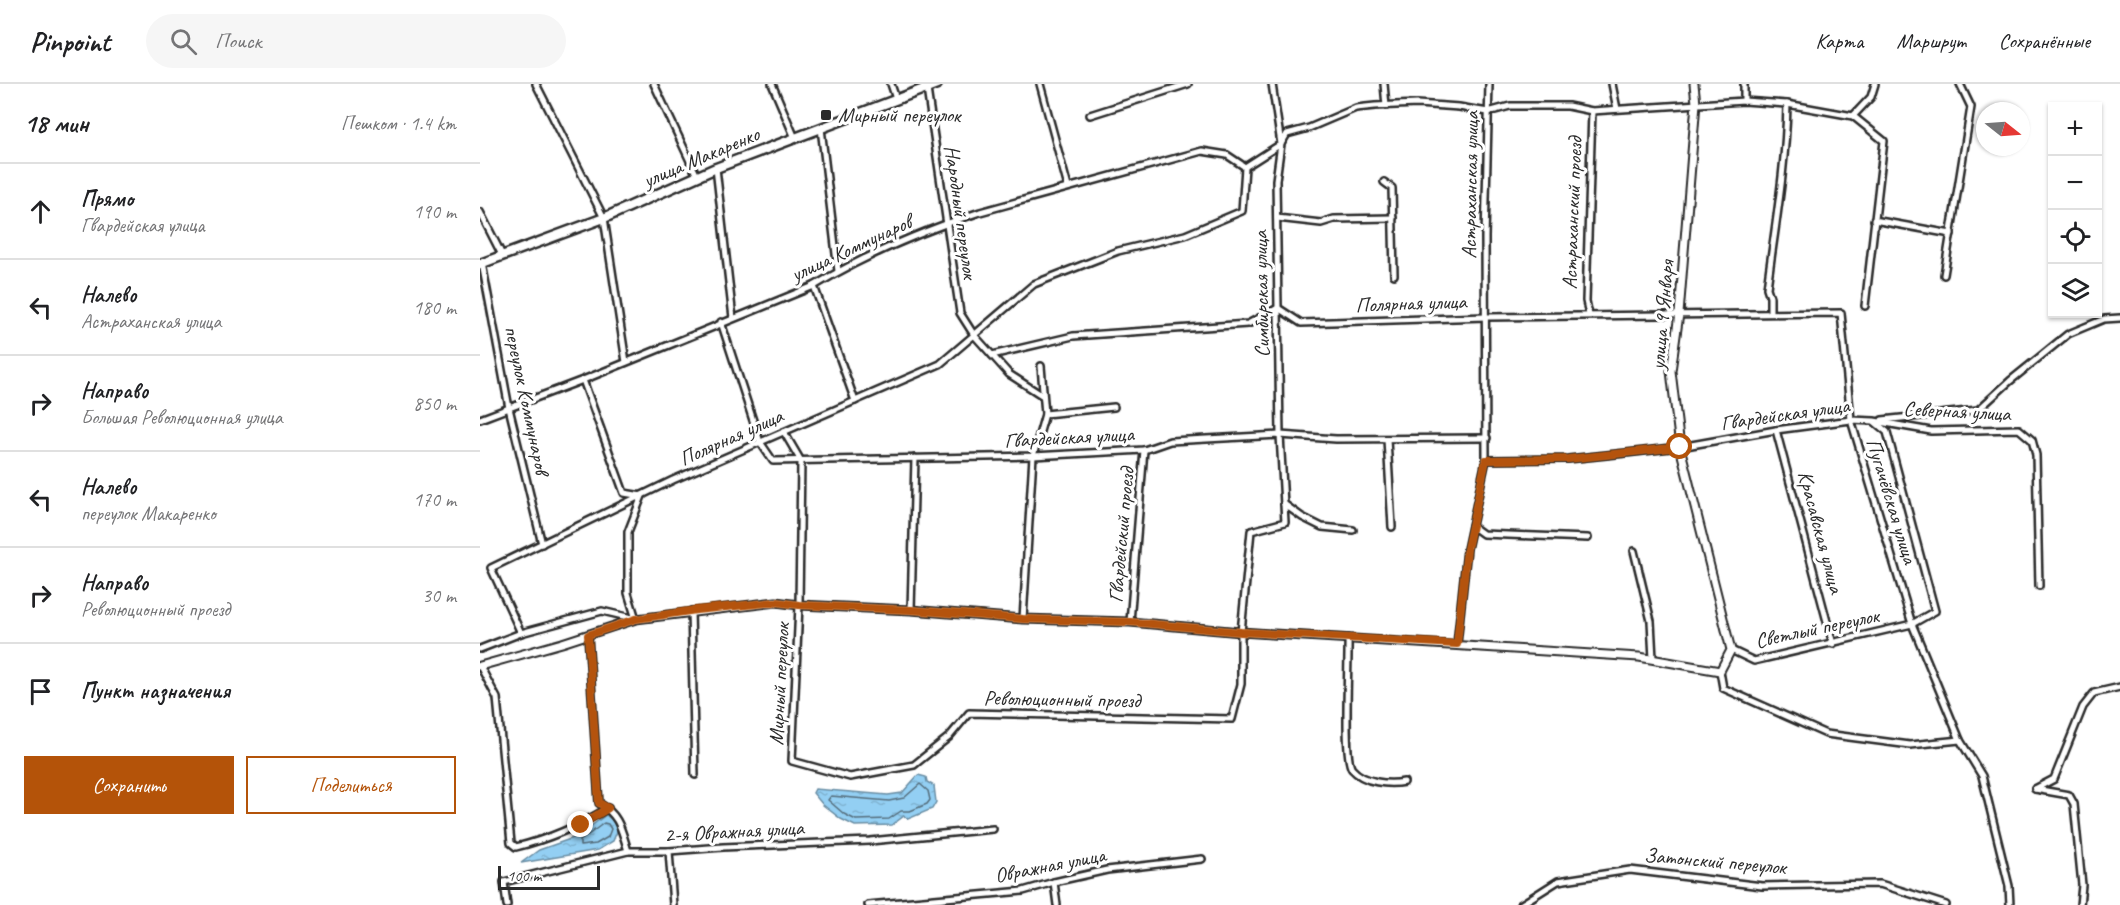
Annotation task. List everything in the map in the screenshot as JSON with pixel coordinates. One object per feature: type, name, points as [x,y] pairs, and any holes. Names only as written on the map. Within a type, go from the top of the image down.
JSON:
[{"type":"main road","name":"улица Макаренко","points":[[481,264],[604,218],[716,168],[937,84]]},
{"type":"street","points":[[536,84],[604,218],[626,362]]},
{"type":"street","points":[[654,84],[697,176]]},
{"type":"street","points":[[772,84],[795,138]]},
{"type":"street","points":[[891,84],[896,99]]},
{"type":"street","points":[[1040,84],[1068,187]]},
{"type":"street","points":[[1090,115],[1188,84]]},
{"type":"street","name":"Симбирская улица","points":[[1241,632],[1251,531],[1285,522],[1280,435],[1276,180],[1281,144],[1272,84]]},
{"type":"street","points":[[1384,84],[1386,106]]},
{"type":"street","name":"Астраханская улица","points":[[1457,644],[1467,549],[1486,460],[1485,237],[1489,84]]},
{"type":"street","points":[[1612,84],[1617,109]]},
{"type":"street","name":"улица 9 Января","points":[[1694,84],[1696,103],[1679,314],[1671,371],[1680,447],[1731,650]]},
{"type":"street","points":[[1744,84],[1744,101]]},
{"type":"street","points":[[1853,116],[1871,97],[1875,84]]},
{"type":"street","points":[[1944,275],[1971,107],[1960,84]]},
{"type":"street","name":"Народный переулок","points":[[927,89],[945,224],[960,313],[974,335],[1009,374],[1044,396]]},
{"type":"street","points":[[1245,167],[1281,144],[1287,134],[1309,129],[1356,108],[1417,104],[1488,112],[1510,106],[1568,106],[1592,111],[1744,101],[1787,104],[1853,116],[1884,141],[1865,306]]},
{"type":"street","points":[[1770,313],[1770,297],[1767,288],[1787,140],[1787,104]]},
{"type":"street","name":"Астраханский проезд","points":[[1589,315],[1586,301],[1592,111]]},
{"type":"street","points":[[822,128],[838,271]]},
{"type":"street","name":"улица Коммунаров","points":[[480,419],[583,380],[814,286],[838,271],[945,224],[1068,187],[1202,151],[1227,156],[1245,167]]},
{"type":"street","name":"Полярная улица","points":[[521,633],[491,568],[673,480],[940,364],[1034,284],[1118,251],[1185,235],[1242,211],[1245,167]]},
{"type":"street","points":[[716,168],[733,318]]},
{"type":"street","points":[[1384,182],[1392,188],[1394,275]]},
{"type":"street","points":[[480,212],[502,255]]},
{"type":"street","points":[[1277,219],[1321,223],[1334,219],[1393,218]]},
{"type":"street","points":[[1874,220],[1951,234]]},
{"type":"street","name":"переулок Коммунаров","points":[[481,264],[509,408],[542,544]]},
{"type":"street","points":[[814,286],[855,401]]},
{"type":"street","points":[[992,355],[1073,336],[1248,324],[1278,308]]},
{"type":"street","name":"Полярная улица","points":[[1278,308],[1301,323],[1589,315],[1841,313]]},
{"type":"street","name":"Пугачёвская улица","points":[[1841,313],[1851,420],[1912,624],[1960,740],[1982,776],[2009,886],[2010,905]]},
{"type":"street","points":[[1874,421],[1978,410],[2068,334],[2104,319],[2120,318]]},
{"type":"street","points":[[721,322],[760,442]]},
{"type":"street","points":[[1023,619],[1033,456],[1045,414],[1041,366]]},
{"type":"street","points":[[583,380],[624,493],[642,496],[628,532],[628,593],[636,619]]},
{"type":"street","points":[[1045,414],[1114,407]]},
{"type":"street","name":"Гвардейская улица","points":[[1486,460],[1568,459],[1680,447],[1776,430],[1851,420],[1874,421]]},
{"type":"street","name":"Пугачёвская улица","points":[[1874,421],[1887,432],[1935,611],[1912,624]]},
{"type":"street","name":"Северная улица","points":[[1874,421],[1931,431],[2019,429],[2032,440],[2036,455],[2039,586]]},
{"type":"street","name":"Красавская улица","points":[[1776,430],[1833,644]]},
{"type":"street","points":[[784,432],[801,461]]},
{"type":"street","name":"Гвардейская улица","points":[[760,442],[773,462],[1033,456],[1144,450],[1170,441],[1280,435],[1336,440],[1487,438]]},
{"type":"street","points":[[1387,439],[1392,527]]},
{"type":"street","name":"Гвардейский проезд","points":[[1130,622],[1144,450]]},
{"type":"street","points":[[911,610],[915,458]]},
{"type":"street","name":"Мирный переулок","points":[[792,761],[799,605],[801,461]]},
{"type":"street","points":[[1284,504],[1302,517],[1322,527],[1353,530]]},
{"type":"street","points":[[1472,526],[1482,534],[1588,538]]},
{"type":"street","points":[[1634,551],[1651,621],[1653,659]]},
{"type":"street","points":[[608,808],[581,825],[534,843],[516,847],[511,843],[497,698],[480,666],[636,619],[776,602],[1023,619],[1130,622],[1241,632],[1457,644],[1653,659],[1720,671]]},
{"type":"street","points":[[480,649],[521,633],[602,611],[636,619]]},
{"type":"street","points":[[691,611],[695,775]]},
{"type":"street","name":"Светлый переулок","points":[[1731,650],[1754,662],[1912,624]]},
{"type":"street","name":"Революционный проезд","points":[[792,761],[850,777],[914,765],[949,737],[969,713],[1232,719],[1241,684],[1241,632]]},
{"type":"street","points":[[588,635],[599,803],[608,808],[619,821],[628,851]]},
{"type":"street","points":[[1348,638],[1347,758],[1352,769],[1363,777],[1389,784],[1404,782]]},
{"type":"street","points":[[1731,650],[1720,671],[1723,687],[1826,734],[1910,745],[1960,740]]},
{"type":"street","points":[[2080,905],[2082,885],[2074,804],[2069,795],[2035,789],[2054,779],[2083,707],[2094,693],[2120,687]]},
{"type":"street","name":"2-я Овражная улица","points":[[507,905],[504,882],[628,851],[870,841],[993,829]]},
{"type":"street","points":[[669,851],[673,905]]},
{"type":"street","name":"Овражная улица","points":[[868,905],[1023,891],[1107,870],[1202,859]]},
{"type":"street","name":"Затонский переулок","points":[[1520,905],[1558,880],[1630,870],[1762,886],[1880,884],[1946,905]]},
{"type":"street","points":[[1054,882],[1057,905]]},
{"type":"water","points":[[918,775],[926,777],[927,782],[934,786],[936,802],[932,809],[908,819],[904,816],[892,825],[855,826],[841,819],[823,805],[813,793],[815,789],[888,795],[902,793]]},
{"type":"water","points":[[606,815],[618,829],[613,841],[598,850],[521,863],[539,850],[576,837]]},
{"type":"place","name":"Мирный переулок","points":[[826,115]]},
{"type":"route","points":[[581,825],[608,808],[599,803],[588,635],[636,619],[776,602],[1023,619],[1130,622],[1241,632],[1457,644],[1467,549],[1486,460],[1568,459],[1680,447]]}]
